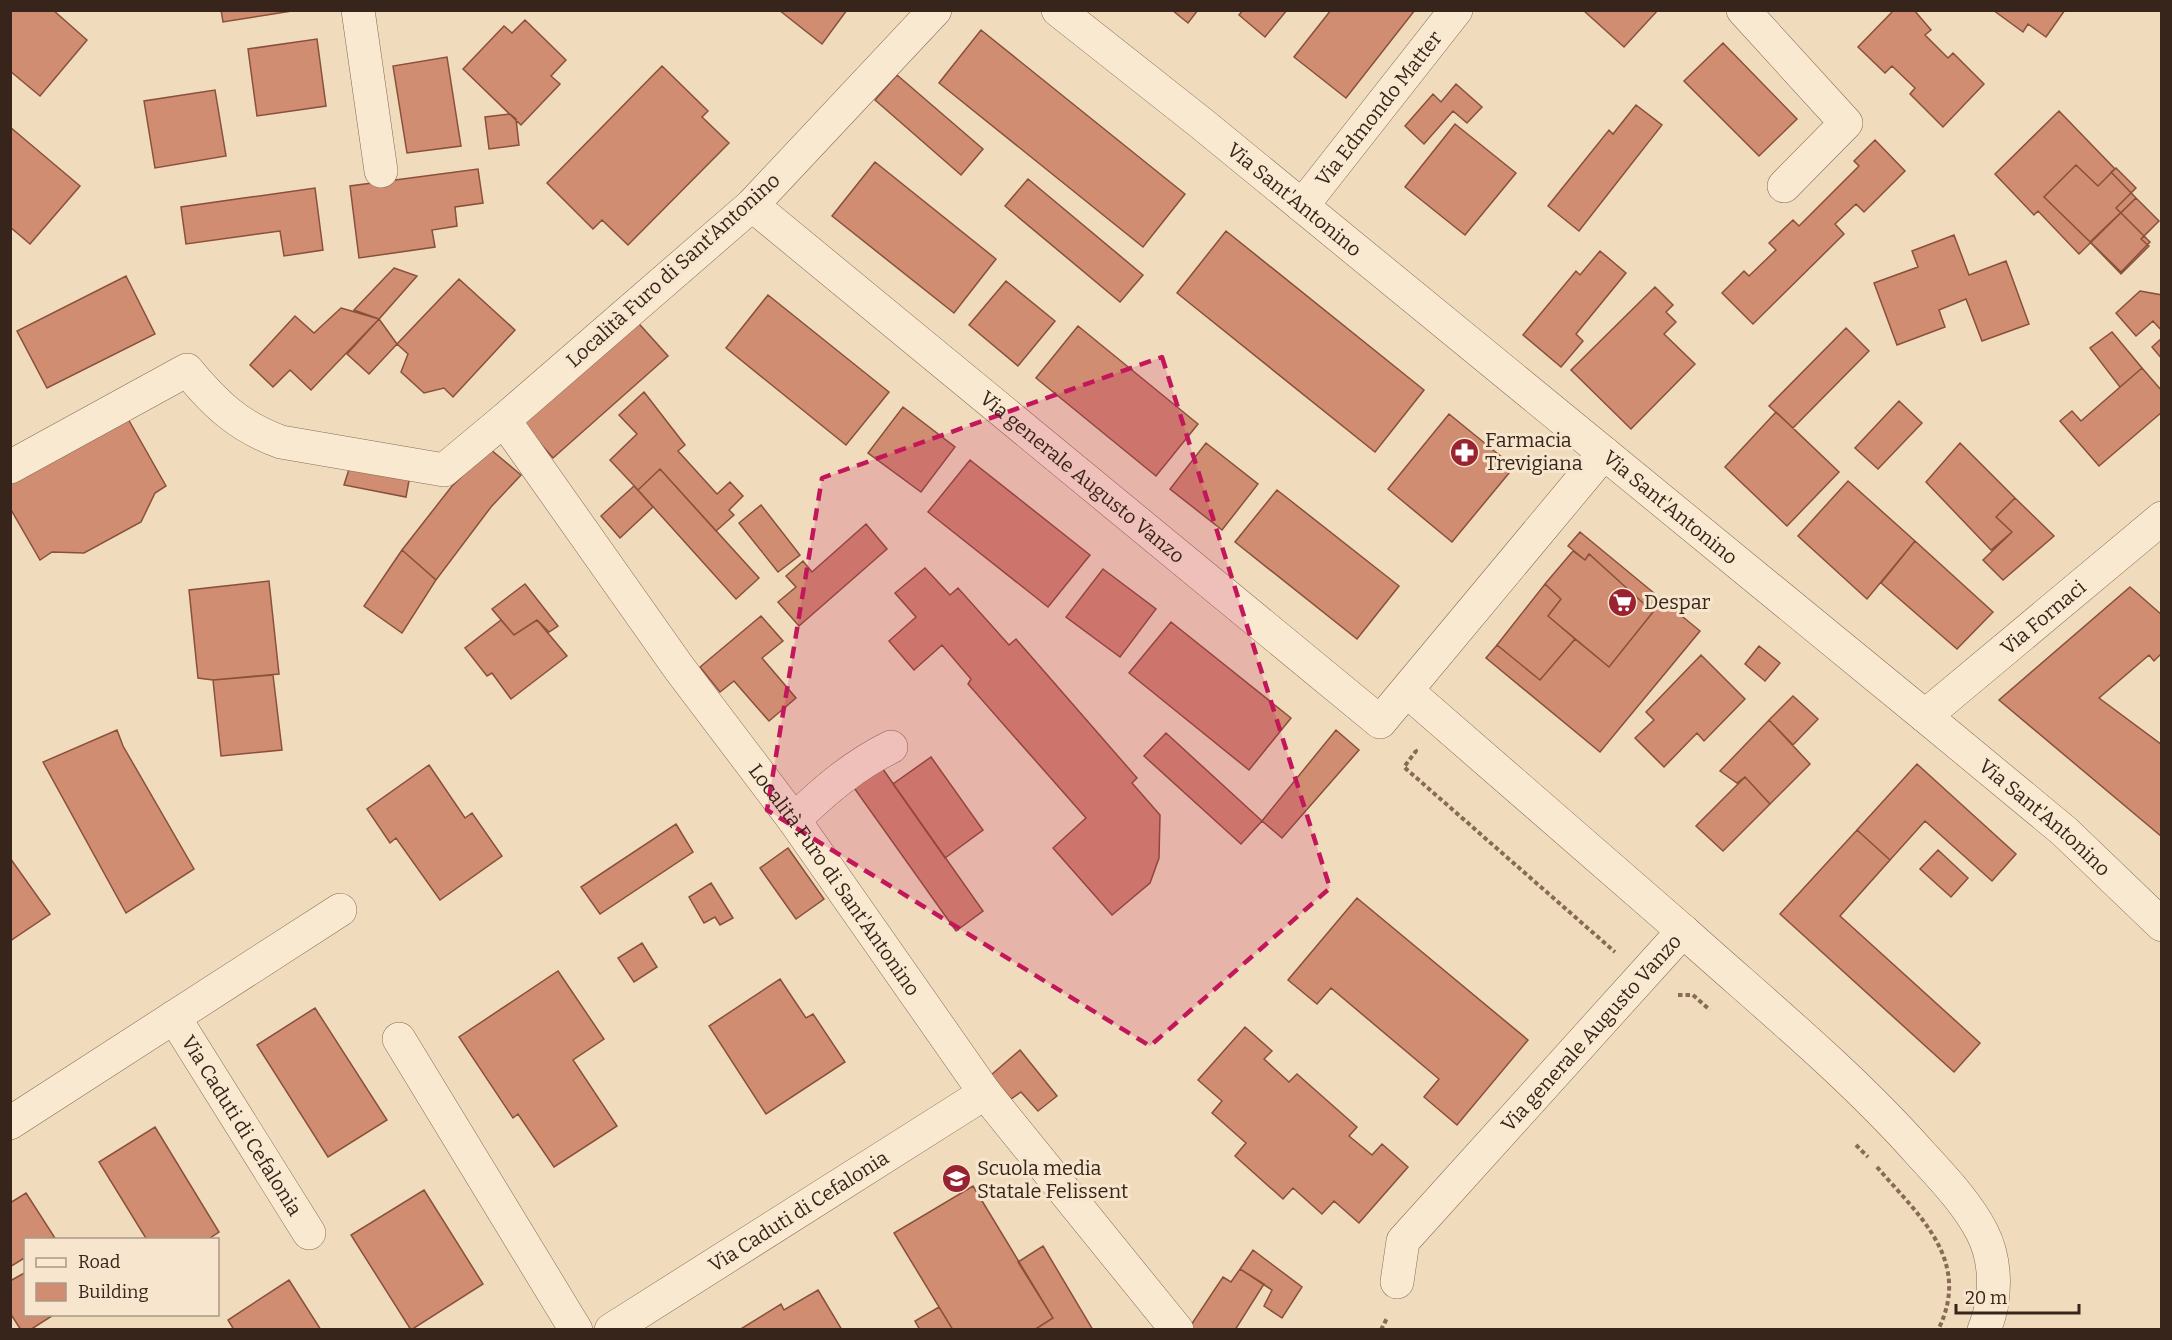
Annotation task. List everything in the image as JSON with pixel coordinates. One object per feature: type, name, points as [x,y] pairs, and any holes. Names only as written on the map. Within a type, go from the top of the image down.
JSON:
[{"type":"street","points":[[358,10],[381,171]]},
{"type":"street","name":"Località Furo di Sant'Antonino","points":[[10,467],[187,370],[209,398],[226,413],[260,435],[281,442],[444,470],[752,205],[935,10]]},
{"type":"street","name":"Via Sant'Antonino","points":[[1058,10],[1302,206],[1925,716],[2064,831],[2160,921]]},
{"type":"street","name":"Via Edmondo Matter","points":[[1302,206],[1456,10]]},
{"type":"street","points":[[1743,10],[1846,123],[1784,186]]},
{"type":"street","name":"Via generale Augusto Vanzo","points":[[752,205],[1380,722]]},
{"type":"street","name":"Località Furo di Sant'Antonino","points":[[504,420],[679,668],[795,820],[985,1093],[1178,1329]]},
{"type":"street","points":[[1380,722],[1604,453]]},
{"type":"street","name":"Via Fornaci","points":[[1925,716],[2162,518]]},
{"type":"street","name":"Via generale Augusto Vanzo","points":[[1397,1282],[1403,1241],[1683,931],[1407,691]]},
{"type":"street","points":[[795,820],[830,787],[868,758],[891,747]]},
{"type":"street","name":"Via Caduti di Cefalonia","points":[[10,1123],[340,910]]},
{"type":"street","points":[[1683,931],[1849,1080],[1904,1135],[1956,1195],[1982,1232],[1989,1249],[1993,1276],[1992,1308],[1984,1329]]},
{"type":"street","name":"Via Caduti di Cefalonia","points":[[174,1017],[309,1233]]},
{"type":"street","points":[[399,1039],[576,1329]]},
{"type":"street","name":"Via Caduti di Cefalonia","points":[[611,1329],[985,1093]]},
{"type":"path","points":[[1380,722],[1416,751],[1404,767],[1620,957]]},
{"type":"path","points":[[1674,995],[1693,995],[1711,1011]]},
{"type":"path","points":[[1852,1141],[1874,1163],[1938,1240],[1946,1259],[1949,1281],[1947,1302],[1938,1329]]},
{"type":"highlighted area","points":[[1162,357],[1330,888],[1150,1046],[767,810],[822,478]]},
{"type":"building","points":[[10,10],[53,10],[87,40],[40,96],[10,71]]},
{"type":"building","points":[[221,10],[291,10],[292,11],[223,22]]},
{"type":"building","points":[[779,10],[847,10],[822,44]]},
{"type":"building","points":[[1172,10],[1198,10],[1188,23]]},
{"type":"building","points":[[1243,10],[1287,10],[1265,37],[1239,15]]},
{"type":"building","points":[[1331,10],[1415,10],[1346,98],[1294,57]]},
{"type":"building","points":[[1583,10],[1658,10],[1624,47]]},
{"type":"building","points":[[1894,10],[1914,10],[1931,30],[1925,35],[1948,58],[1953,53],[1984,84],[1943,127],[1910,94],[1915,88],[1892,66],[1885,73],[1858,47]]},
{"type":"building","points":[[1993,10],[2065,10],[2046,37],[2028,24],[2023,32]]},
{"type":"building","points":[[525,20],[566,60],[551,76],[560,84],[521,125],[463,69],[504,26],[512,33]]},
{"type":"building","points":[[981,30],[1185,194],[1143,247],[939,83]]},
{"type":"building","points":[[317,39],[326,106],[257,116],[248,49]]},
{"type":"building","points":[[1723,43],[1797,119],[1759,156],[1684,81]]},
{"type":"building","points":[[447,57],[461,146],[407,153],[393,66]]},
{"type":"building","points":[[662,66],[708,111],[702,117],[729,143],[628,245],[602,220],[593,229],[547,183]]},
{"type":"building","points":[[897,75],[983,149],[961,175],[875,100]]},
{"type":"building","points":[[1456,84],[1482,107],[1467,123],[1453,111],[1424,144],[1405,126],[1433,94],[1441,102]]},
{"type":"building","points":[[215,90],[226,156],[155,168],[144,101]]},
{"type":"building","points":[[1636,105],[1662,125],[1579,231],[1548,206],[1609,130],[1613,134]]},
{"type":"building","points":[[2059,111],[2115,169],[2111,172],[2136,198],[2079,254],[2038,211],[2034,215],[1995,174]]},
{"type":"building","points":[[510,114],[516,119],[519,145],[489,149],[485,117]]},
{"type":"building","points":[[1455,124],[1516,173],[1465,235],[1405,187]]},
{"type":"building","points":[[10,127],[80,186],[30,244],[10,227]]},
{"type":"building","points":[[1875,140],[1905,171],[1864,212],[1856,204],[1835,224],[1844,234],[1753,324],[1722,293],[1744,271],[1749,276],[1776,250],[1769,243],[1793,220],[1799,226],[1859,166],[1854,161]]},
{"type":"building","points":[[875,162],[996,259],[954,313],[832,216]]},
{"type":"building","points":[[2076,165],[2098,186],[2116,168],[2136,188],[2116,208],[2150,242],[2121,272],[2044,197]]},
{"type":"building","points":[[478,169],[483,203],[455,207],[457,226],[432,230],[435,247],[359,258],[350,186]]},
{"type":"building","points":[[1028,179],[1143,275],[1120,302],[1005,206]]},
{"type":"building","points":[[315,188],[323,250],[284,256],[280,231],[186,244],[181,207]]},
{"type":"building","points":[[2136,198],[2159,221],[2141,239],[2149,246],[2121,274],[2090,242]]},
{"type":"building","points":[[1226,231],[1424,390],[1375,452],[1177,293]]},
{"type":"building","points":[[1954,235],[1969,275],[2006,261],[2029,324],[1982,341],[1966,299],[1939,310],[1945,327],[1897,345],[1874,283],[1918,267],[1912,251]]},
{"type":"building","points":[[1600,251],[1626,273],[1576,334],[1583,341],[1561,367],[1523,335],[1576,271],[1580,275]]},
{"type":"building","points":[[394,268],[417,276],[379,319],[354,310]]},
{"type":"building","points":[[126,276],[155,334],[47,388],[17,331]]},
{"type":"building","points":[[459,279],[515,330],[453,397],[444,388],[424,393],[401,372],[408,354],[397,344]]},
{"type":"building","points":[[1006,281],[1055,321],[1018,366],[969,325]]},
{"type":"building","points":[[1655,287],[1673,305],[1666,312],[1676,322],[1664,334],[1695,364],[1631,429],[1571,370]]},
{"type":"building","points":[[2140,291],[2162,295],[2162,331],[2153,321],[2136,336],[2116,313]]},
{"type":"building","points":[[768,295],[889,392],[846,445],[726,348]]},
{"type":"building","points":[[341,308],[379,319],[311,390],[290,370],[273,387],[250,365],[295,316],[314,333]]},
{"type":"building","points":[[632,316],[668,356],[553,458],[518,418]]},
{"type":"building","points":[[379,319],[397,344],[369,374],[347,354]]},
{"type":"building","points":[[1078,326],[1198,424],[1156,476],[1036,378]]},
{"type":"building","points":[[1846,328],[1869,351],[1793,428],[1769,406]]},
{"type":"building","points":[[2112,332],[2142,368],[2120,387],[2090,348]]},
{"type":"building","points":[[2162,338],[2162,359],[2152,347]]},
{"type":"building","points":[[2142,368],[2162,391],[2162,412],[2099,466],[2060,421],[2072,411],[2081,421]]},
{"type":"building","points":[[644,392],[685,445],[678,451],[717,494],[730,482],[743,496],[729,510],[734,515],[716,531],[660,469],[638,490],[610,460],[637,434],[619,415]]},
{"type":"building","points":[[1899,401],[1922,423],[1878,469],[1855,448]]},
{"type":"building","points":[[903,407],[955,447],[921,492],[868,453]]},
{"type":"building","points":[[1776,412],[1839,472],[1787,526],[1725,467]]},
{"type":"building","points":[[1449,414],[1514,467],[1452,542],[1388,489]]},
{"type":"building","points":[[127,417],[166,486],[155,493],[141,522],[84,553],[52,552],[40,560],[10,508],[10,483]]},
{"type":"building","points":[[1206,443],[1258,484],[1222,530],[1170,489]]},
{"type":"building","points":[[1960,443],[2015,498],[1996,517],[2012,532],[1991,550],[1926,482]]},
{"type":"building","points":[[490,449],[521,475],[491,507],[436,580],[402,550],[452,486]]},
{"type":"building","points":[[970,460],[1090,555],[1048,607],[928,512]]},
{"type":"building","points":[[351,463],[410,475],[406,497],[344,485]]},
{"type":"building","points":[[660,469],[759,578],[736,599],[638,490]]},
{"type":"building","points":[[1848,481],[1915,541],[1867,599],[1798,536]]},
{"type":"building","points":[[634,486],[653,507],[620,538],[601,516]]},
{"type":"building","points":[[1277,490],[1399,586],[1357,639],[1235,542]]},
{"type":"building","points":[[2015,498],[2054,536],[2003,580],[1983,560],[2012,532],[1996,517]]},
{"type":"building","points":[[761,505],[800,555],[778,572],[739,523]]},
{"type":"building","points":[[866,524],[887,549],[799,626],[778,602],[796,587],[786,576],[803,561],[812,572]]},
{"type":"building","points":[[1580,532],[1700,631],[1600,752],[1486,658],[1497,645],[1540,680],[1575,639],[1609,667],[1653,612],[1589,554],[1585,560],[1568,546]]},
{"type":"building","points":[[1915,541],[1993,612],[1957,649],[1881,583]]},
{"type":"building","points":[[402,550],[436,580],[402,633],[364,606]]},
{"type":"building","points":[[1573,551],[1585,560],[1589,554],[1653,612],[1609,667],[1548,616],[1561,599],[1545,584]]},
{"type":"building","points":[[925,568],[950,595],[958,588],[1009,645],[1016,639],[1137,778],[1132,783],[1160,815],[1159,858],[1150,883],[1112,915],[1053,848],[1086,818],[968,684],[971,679],[942,645],[914,670],[889,641],[916,617],[895,593]]},
{"type":"building","points":[[1103,569],[1156,609],[1120,657],[1066,617]]},
{"type":"building","points":[[269,581],[279,674],[213,680],[198,678],[189,590]]},
{"type":"building","points":[[525,584],[558,626],[549,632],[537,620],[514,635],[492,609]]},
{"type":"building","points":[[1545,584],[1561,599],[1548,616],[1575,639],[1540,680],[1497,645]]},
{"type":"building","points":[[2130,587],[2162,615],[2162,653],[2154,661],[2149,655],[2099,698],[2162,745],[2162,837],[1999,700]]},
{"type":"building","points":[[761,616],[783,641],[762,658],[796,698],[769,721],[734,681],[720,692],[700,667]]},
{"type":"building","points":[[501,620],[514,635],[537,620],[567,656],[511,699],[492,673],[487,676],[465,648]]},
{"type":"building","points":[[1171,622],[1291,718],[1249,770],[1129,673]]},
{"type":"building","points":[[1759,646],[1780,663],[1765,681],[1745,664]]},
{"type":"building","points":[[1701,655],[1745,699],[1704,741],[1697,733],[1664,767],[1635,738],[1654,720],[1646,712]]},
{"type":"building","points":[[273,675],[282,750],[221,756],[213,680]]},
{"type":"building","points":[[1793,696],[1818,719],[1793,745],[1769,720]]},
{"type":"building","points":[[1769,720],[1810,764],[1770,804],[1745,777],[1737,783],[1720,771]]},
{"type":"building","points":[[117,730],[123,746],[194,869],[126,913],[43,762]]},
{"type":"building","points":[[1336,730],[1359,750],[1282,838],[1262,821]]},
{"type":"building","points":[[1166,733],[1262,821],[1241,844],[1144,756]]},
{"type":"building","points":[[931,757],[983,830],[945,858],[893,784]]},
{"type":"building","points":[[1917,764],[2016,854],[1992,881],[1925,821],[1890,860],[1857,830]]},
{"type":"building","points":[[429,765],[465,818],[472,813],[502,856],[440,900],[396,838],[390,843],[367,809]]},
{"type":"building","points":[[880,765],[983,911],[956,931],[852,785]]},
{"type":"building","points":[[1745,777],[1770,804],[1723,851],[1696,826]]},
{"type":"building","points":[[676,824],[693,852],[600,914],[581,887]]},
{"type":"building","points":[[1857,830],[1890,860],[1840,916],[1980,1043],[1954,1072],[1780,914]]},
{"type":"building","points":[[788,848],[824,899],[796,919],[760,868]]},
{"type":"building","points":[[1938,850],[1968,878],[1951,897],[1920,869]]},
{"type":"building","points":[[10,858],[50,914],[10,941]]},
{"type":"building","points":[[711,883],[733,918],[720,925],[715,917],[704,923],[689,897]]},
{"type":"building","points":[[1357,898],[1528,1040],[1457,1125],[1424,1097],[1439,1079],[1331,988],[1317,1004],[1288,980]]},
{"type":"building","points":[[642,943],[657,967],[634,982],[618,958]]},
{"type":"building","points":[[558,971],[604,1039],[573,1060],[617,1126],[554,1167],[518,1114],[513,1118],[459,1037]]},
{"type":"building","points":[[780,979],[806,1018],[813,1014],[845,1062],[766,1114],[709,1026]]},
{"type":"building","points":[[315,1008],[387,1120],[328,1157],[257,1045]]},
{"type":"building","points":[[1245,1027],[1272,1051],[1264,1059],[1289,1082],[1297,1074],[1357,1127],[1349,1136],[1372,1155],[1382,1144],[1408,1167],[1359,1223],[1334,1201],[1322,1214],[1293,1188],[1283,1199],[1235,1156],[1246,1143],[1212,1113],[1222,1101],[1198,1080]]},
{"type":"building","points":[[1020,1050],[1057,1096],[1038,1111],[1021,1092],[1011,1099],[991,1075]]},
{"type":"building","points":[[155,1127],[219,1232],[210,1238],[146,1238],[99,1162]]},
{"type":"building","points":[[973,1186],[1053,1318],[1034,1330],[953,1330],[894,1233]]},
{"type":"building","points":[[424,1190],[483,1284],[411,1330],[351,1235]]},
{"type":"building","points":[[26,1193],[55,1238],[24,1238],[24,1258],[10,1267],[10,1203]]},
{"type":"building","points":[[1043,1246],[1093,1330],[1034,1330],[1053,1318],[1018,1262]]},
{"type":"building","points":[[1253,1250],[1302,1287],[1282,1318],[1264,1306],[1272,1290],[1240,1269]]},
{"type":"building","points":[[1240,1269],[1264,1284],[1235,1330],[1194,1330],[1191,1325],[1223,1277],[1231,1282]]},
{"type":"building","points":[[24,1273],[24,1316],[52,1316],[30,1330],[21,1330],[10,1313],[10,1281]]},
{"type":"building","points":[[289,1280],[321,1330],[234,1330],[228,1320]]},
{"type":"building","points":[[818,1290],[842,1330],[739,1330],[781,1304],[784,1310]]},
{"type":"building","points":[[939,1307],[953,1330],[920,1330],[915,1321]]},
{"type":"place","name":"Farmacia Trevigiana","points":[[1464,452]]},
{"type":"place","name":"Despar","points":[[1623,602]]},
{"type":"place","name":"Scuola media Statale Felissent","points":[[956,1179]]}]
